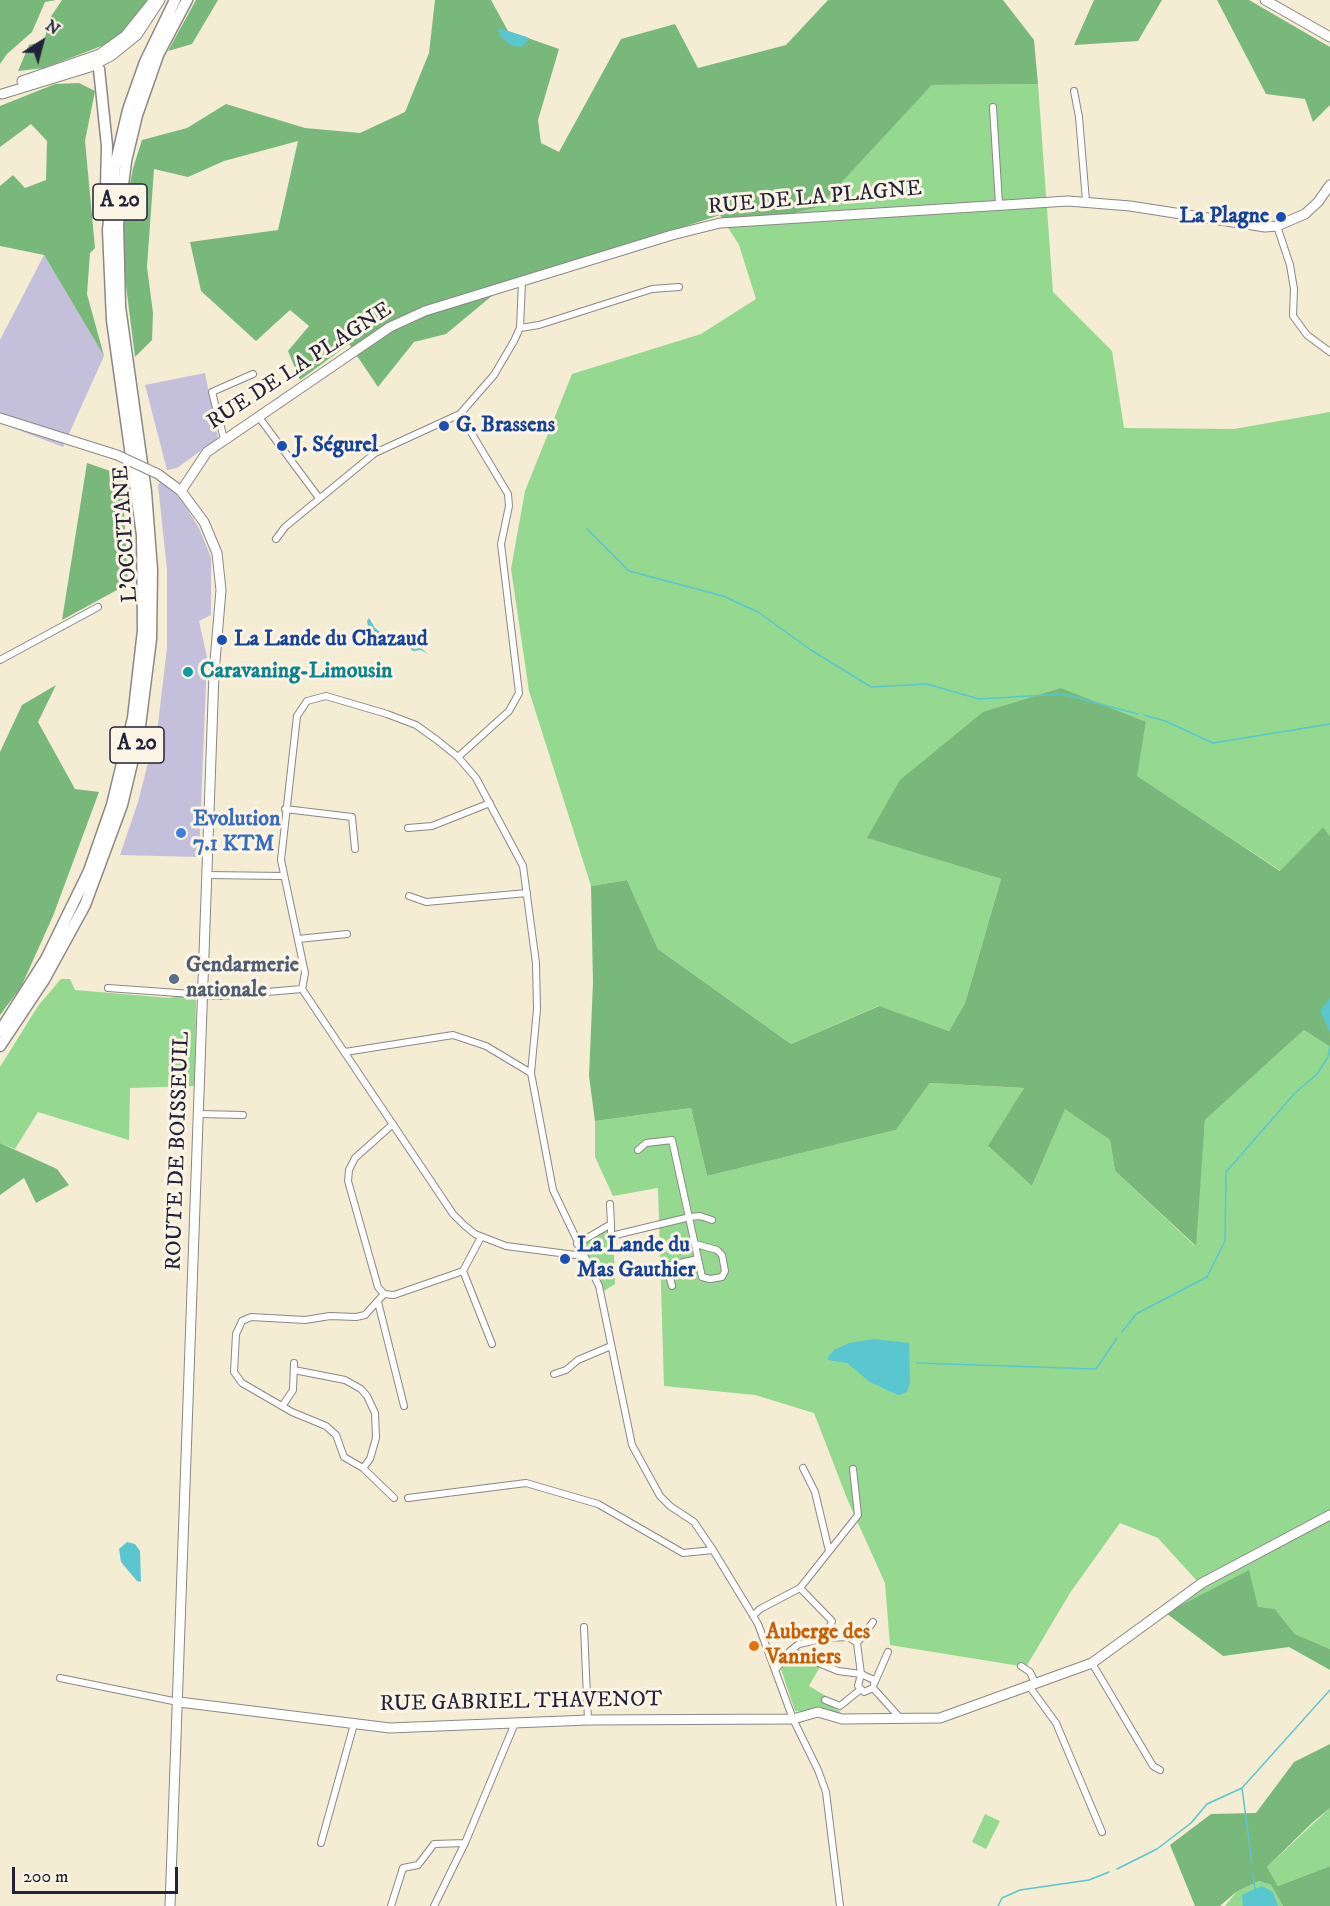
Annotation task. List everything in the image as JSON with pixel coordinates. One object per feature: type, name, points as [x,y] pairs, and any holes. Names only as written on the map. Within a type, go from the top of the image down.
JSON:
[{"type":"highway","name":"L'OCCITANE","points":[[0,1031],[54,946],[89,871],[120,779],[138,683],[144,596],[142,535],[108,286],[108,230],[115,166],[128,110],[145,62],[176,0]]},
{"type":"highway","name":"L'OCCITANE","points":[[0,1046],[44,980],[85,905],[122,805],[139,734],[151,639],[152,570],[146,492],[120,307],[118,224],[126,161],[137,114],[158,56],[187,0]]},
{"type":"highway","points":[[100,62],[107,146],[105,207],[108,230]]},
{"type":"highway","points":[[88,75],[100,82]]},
{"type":"main road","points":[[1265,0],[1330,37]]},
{"type":"main road","points":[[1,95],[100,62],[156,2]]},
{"type":"main road","points":[[1,95],[32,77],[100,62]]},
{"type":"main road","points":[[69,74],[88,75]]},
{"type":"main road","name":"RUE DE LA PLAGNE","points":[[181,491],[201,458],[258,416],[390,327],[425,311],[720,223],[999,204],[1086,201],[1265,227],[1277,226],[1305,214],[1318,202],[1330,185]]},
{"type":"main road","name":"ROUTE DE BOISSEUIL","points":[[0,418],[117,455],[158,474],[181,491],[208,529],[220,572],[170,1906]]},
{"type":"main road","points":[[793,1719],[818,1712],[846,1719],[940,1718],[1092,1663],[1202,1583],[1330,1515]]},
{"type":"main road","name":"RUE GABRIEL THAVENOT","points":[[179,1702],[390,1728],[588,1720],[793,1719]]},
{"type":"street","points":[[1074,91],[1079,117],[1086,201]]},
{"type":"street","points":[[993,107],[999,204]]},
{"type":"street","points":[[1277,226],[1290,265],[1294,290],[1293,316],[1306,335],[1330,352]]},
{"type":"street","points":[[276,539],[285,527],[375,453],[460,414],[494,375],[520,328],[522,282]]},
{"type":"street","points":[[520,328],[539,325],[652,289],[679,287]]},
{"type":"street","points":[[224,440],[212,392],[253,374]]},
{"type":"street","points":[[458,757],[509,711],[519,693],[501,544],[509,506],[508,494],[460,414]]},
{"type":"street","points":[[258,416],[319,498]]},
{"type":"street","points":[[0,660],[98,607]]},
{"type":"street","points":[[583,1256],[506,1246],[481,1237],[453,1214],[302,990],[305,973],[283,876],[281,837],[297,716],[307,700],[315,696],[326,696],[416,725],[458,757],[490,803],[523,866],[536,963],[537,1009],[531,1073],[553,1190],[599,1286],[633,1445],[660,1496],[670,1506],[694,1522],[753,1616],[776,1669],[793,1719],[818,1770],[826,1792],[840,1906]]},
{"type":"street","points":[[408,828],[432,826],[490,803]]},
{"type":"street","points":[[285,809],[352,817],[355,849]]},
{"type":"street","points":[[207,875],[283,876]]},
{"type":"street","points":[[409,896],[426,902],[527,893]]},
{"type":"street","points":[[298,939],[347,934]]},
{"type":"street","points":[[108,988],[204,995],[302,990]]},
{"type":"street","points":[[345,1052],[453,1035],[486,1046],[531,1073]]},
{"type":"street","points":[[200,1114],[243,1116]]},
{"type":"street","points":[[393,1124],[355,1158],[349,1170],[348,1181],[378,1287],[384,1294],[394,1295],[463,1271],[481,1237]]},
{"type":"street","points":[[638,1150],[646,1143],[672,1140],[702,1276],[710,1279],[722,1277],[725,1271],[722,1255],[717,1250],[696,1244]]},
{"type":"street","points":[[610,1204],[611,1236],[690,1217],[700,1216],[712,1220]]},
{"type":"street","points":[[577,1244],[610,1224]]},
{"type":"street","points":[[672,1286],[667,1266],[698,1258]]},
{"type":"street","points":[[463,1271],[492,1344]]},
{"type":"street","points":[[384,1294],[365,1315],[356,1317],[330,1316],[305,1320],[251,1317],[242,1321],[236,1334],[236,1378],[283,1405],[327,1426],[336,1435],[344,1457],[363,1468],[394,1498]]},
{"type":"street","points":[[378,1302],[404,1406]]},
{"type":"street","points":[[554,1374],[566,1370],[578,1360],[611,1346]]},
{"type":"street","points":[[283,1405],[293,1390],[294,1366],[345,1380],[361,1389],[375,1413],[376,1438],[370,1459],[363,1468]]},
{"type":"street","points":[[803,1468],[815,1492],[829,1551]]},
{"type":"street","points":[[753,1616],[760,1609],[800,1588],[858,1515],[853,1469]]},
{"type":"street","points":[[408,1498],[526,1484],[598,1504],[683,1553],[713,1550]]},
{"type":"street","points":[[800,1588],[832,1621],[826,1638]]},
{"type":"street","points":[[873,1622],[857,1643],[861,1674],[858,1686],[864,1692],[873,1688]]},
{"type":"street","points":[[584,1627],[588,1720]]},
{"type":"street","points":[[776,1669],[790,1651],[799,1644],[826,1638],[849,1637],[857,1643]]},
{"type":"street","points":[[790,1651],[838,1671],[861,1674],[874,1680]]},
{"type":"street","points":[[888,1652],[874,1680],[873,1688],[901,1719]]},
{"type":"street","points":[[1092,1663],[1153,1766],[1160,1770]]},
{"type":"street","points":[[1021,1666],[1030,1672],[1032,1684],[1056,1723],[1102,1832]]},
{"type":"street","points":[[60,1678],[179,1702]]},
{"type":"street","points":[[840,1706],[861,1689]]},
{"type":"street","points":[[825,1700],[840,1706],[846,1719]]},
{"type":"street","points":[[434,1906],[465,1843],[515,1723]]},
{"type":"street","points":[[321,1843],[354,1724]]},
{"type":"street","points":[[391,1906],[403,1868],[418,1865],[434,1844],[465,1843]]},
{"type":"shaded area","points":[[44,255],[104,356],[63,447],[0,423],[0,340]]},
{"type":"shaded area","points":[[205,373],[218,438],[177,468],[167,470],[145,385]]},
{"type":"shaded area","points":[[161,481],[181,499],[199,528],[211,557],[211,615],[199,621],[207,657],[199,857],[120,855],[138,802],[158,724],[167,648],[167,570],[158,485]]},
{"type":"green space","points":[[0,0],[56,0],[45,2],[32,32],[7,54],[0,64]]},
{"type":"green space","points":[[62,0],[147,0],[133,21],[112,42],[44,68],[18,71],[29,45],[44,41],[50,18]]},
{"type":"green space","points":[[196,0],[218,0],[192,44],[168,51]]},
{"type":"green space","points":[[435,0],[491,0],[508,31],[559,49],[538,120],[541,143],[559,152],[621,39],[675,24],[698,68],[786,45],[828,0],[1003,0],[1034,40],[1038,84],[932,85],[819,207],[729,229],[720,215],[505,285],[446,334],[414,342],[378,387],[349,344],[300,380],[288,351],[309,326],[290,310],[256,341],[201,291],[190,242],[278,230],[298,141],[224,161],[188,177],[154,169],[147,267],[153,313],[152,340],[135,357],[123,262],[124,215],[133,168],[142,140],[187,128],[226,104],[305,128],[360,133],[405,112],[429,53]]},
{"type":"green space","points":[[1094,0],[1162,0],[1138,41],[1074,45]]},
{"type":"green space","points":[[1217,0],[1249,0],[1330,47],[1330,105],[1313,122],[1305,99],[1266,94]]},
{"type":"green space","points":[[79,83],[95,91],[85,141],[95,248],[90,253],[87,294],[104,356],[44,255],[0,246],[0,186],[13,175],[25,188],[46,180],[47,141],[31,124],[0,147],[0,106],[55,84]]},
{"type":"green space","points":[[1038,84],[1053,292],[1112,351],[1124,428],[1234,429],[1330,412],[1330,836],[1323,827],[1281,871],[1136,776],[1146,723],[868,838],[1001,879],[965,1003],[949,1031],[878,1006],[791,1044],[658,949],[627,880],[591,886],[529,691],[511,569],[525,491],[572,374],[701,334],[756,299],[739,245],[729,229],[819,207],[932,85]]},
{"type":"green space","points":[[87,463],[122,475],[128,584],[62,620]]},
{"type":"green space","points":[[56,685],[38,722],[75,789],[99,792],[53,916],[21,987],[0,1015],[0,752],[22,705]]},
{"type":"green space","points":[[1061,688],[1146,722],[1137,776],[1280,871],[1323,827],[1330,836],[1330,1047],[1304,1030],[1205,1120],[1196,1246],[1115,1171],[1110,1140],[1065,1109],[1032,1186],[988,1146],[1024,1088],[930,1083],[896,1130],[707,1176],[691,1108],[595,1121],[589,1076],[593,982],[591,886],[627,880],[658,949],[791,1044],[879,1006],[949,1031],[965,1003],[1001,879],[867,838],[900,780],[983,712]]},
{"type":"green space","points":[[61,979],[70,979],[75,990],[170,998],[180,995],[196,999],[195,1086],[130,1088],[129,1140],[38,1112],[15,1149],[0,1143],[0,1067],[38,1006]]},
{"type":"green space","points":[[1304,1030],[1330,1047],[1330,1649],[1295,1634],[1275,1609],[1166,1613],[1197,1581],[1158,1538],[1120,1523],[1070,1593],[1026,1667],[890,1645],[885,1583],[848,1501],[814,1413],[755,1395],[664,1386],[658,1188],[613,1196],[595,1157],[595,1121],[691,1108],[707,1176],[896,1130],[930,1083],[1024,1088],[989,1147],[1032,1186],[1065,1108],[1110,1140],[1115,1171],[1195,1246],[1205,1120]]},
{"type":"green space","points":[[0,1143],[57,1169],[69,1185],[36,1203],[24,1178],[0,1195]]},
{"type":"green space","points":[[613,1226],[615,1284],[604,1291],[584,1245],[587,1240]]},
{"type":"green space","points":[[1249,1570],[1258,1607],[1275,1609],[1295,1634],[1330,1649],[1330,1670],[1289,1647],[1223,1656],[1166,1613]]},
{"type":"green space","points":[[794,1655],[821,1665],[809,1686],[826,1696],[824,1702],[841,1712],[838,1715],[795,1711],[781,1669],[790,1656]]},
{"type":"green space","points":[[1330,1744],[1330,1808],[1267,1867],[1278,1886],[1330,1866],[1330,1906],[1283,1906],[1271,1885],[1259,1881],[1236,1892],[1220,1906],[1195,1906],[1170,1845],[1211,1814],[1256,1813],[1294,1762]]},
{"type":"green space","points":[[1330,1808],[1330,1866],[1278,1886],[1267,1867]]},
{"type":"green space","points":[[985,1814],[1000,1821],[986,1849],[972,1842]]},
{"type":"green space","points":[[1259,1881],[1271,1885],[1283,1906],[1225,1906],[1236,1892]]},
{"type":"water","points":[[498,28],[529,39],[522,47],[510,45],[500,36]]},
{"type":"water","points":[[369,618],[375,628],[386,637],[405,641],[414,649],[421,648],[428,654],[421,650],[413,651],[404,643],[387,641],[368,626]]},
{"type":"water","points":[[1330,998],[1330,1033],[1320,1010]]},
{"type":"water","points":[[874,1339],[909,1343],[910,1383],[907,1392],[899,1395],[891,1392],[870,1382],[847,1363],[828,1360],[834,1350],[849,1343]]},
{"type":"water","points":[[127,1542],[135,1544],[140,1551],[141,1582],[137,1581],[121,1562],[119,1549]]},
{"type":"water","points":[[1262,1886],[1273,1892],[1278,1906],[1243,1906],[1242,1895]]},
{"type":"waterway","points":[[587,529],[629,571],[723,596],[758,612],[811,650],[871,687],[927,684],[979,699],[1063,694],[1138,714]]},
{"type":"waterway","points":[[1144,715],[1165,721],[1213,743],[1330,724]]},
{"type":"waterway","points":[[1122,1332],[1136,1314],[1207,1277],[1225,1241],[1226,1172],[1295,1093],[1317,1074],[1328,1057],[1330,1046]]},
{"type":"waterway","points":[[917,1363],[1096,1369],[1117,1338]]},
{"type":"waterway","points":[[1252,1863],[1242,1788],[1330,1690]]},
{"type":"waterway","points":[[1117,1869],[1157,1849],[1191,1823],[1207,1804],[1242,1788]]},
{"type":"waterway","points":[[998,1906],[1002,1898],[1020,1890],[1089,1880],[1109,1872]]},
{"type":"waterway","points":[[1253,1873],[1255,1890]]},
{"type":"place","name":"La Plagne","points":[[1281,217]]},
{"type":"place","name":"G. Brassens","points":[[444,426]]},
{"type":"place","name":"J. Ségurel","points":[[282,446]]},
{"type":"place","name":"La Lande du Chazaud","points":[[222,640]]},
{"type":"place","name":"Caravaning-Limousin","points":[[188,672]]},
{"type":"place","name":"Evolution 7.1 KTM","points":[[181,833]]},
{"type":"place","name":"Gendarmerie nationale","points":[[174,979]]},
{"type":"place","name":"La Lande du Mas Gauthier","points":[[565,1259]]},
{"type":"place","name":"Auberge des Vanniers","points":[[754,1646]]}]
